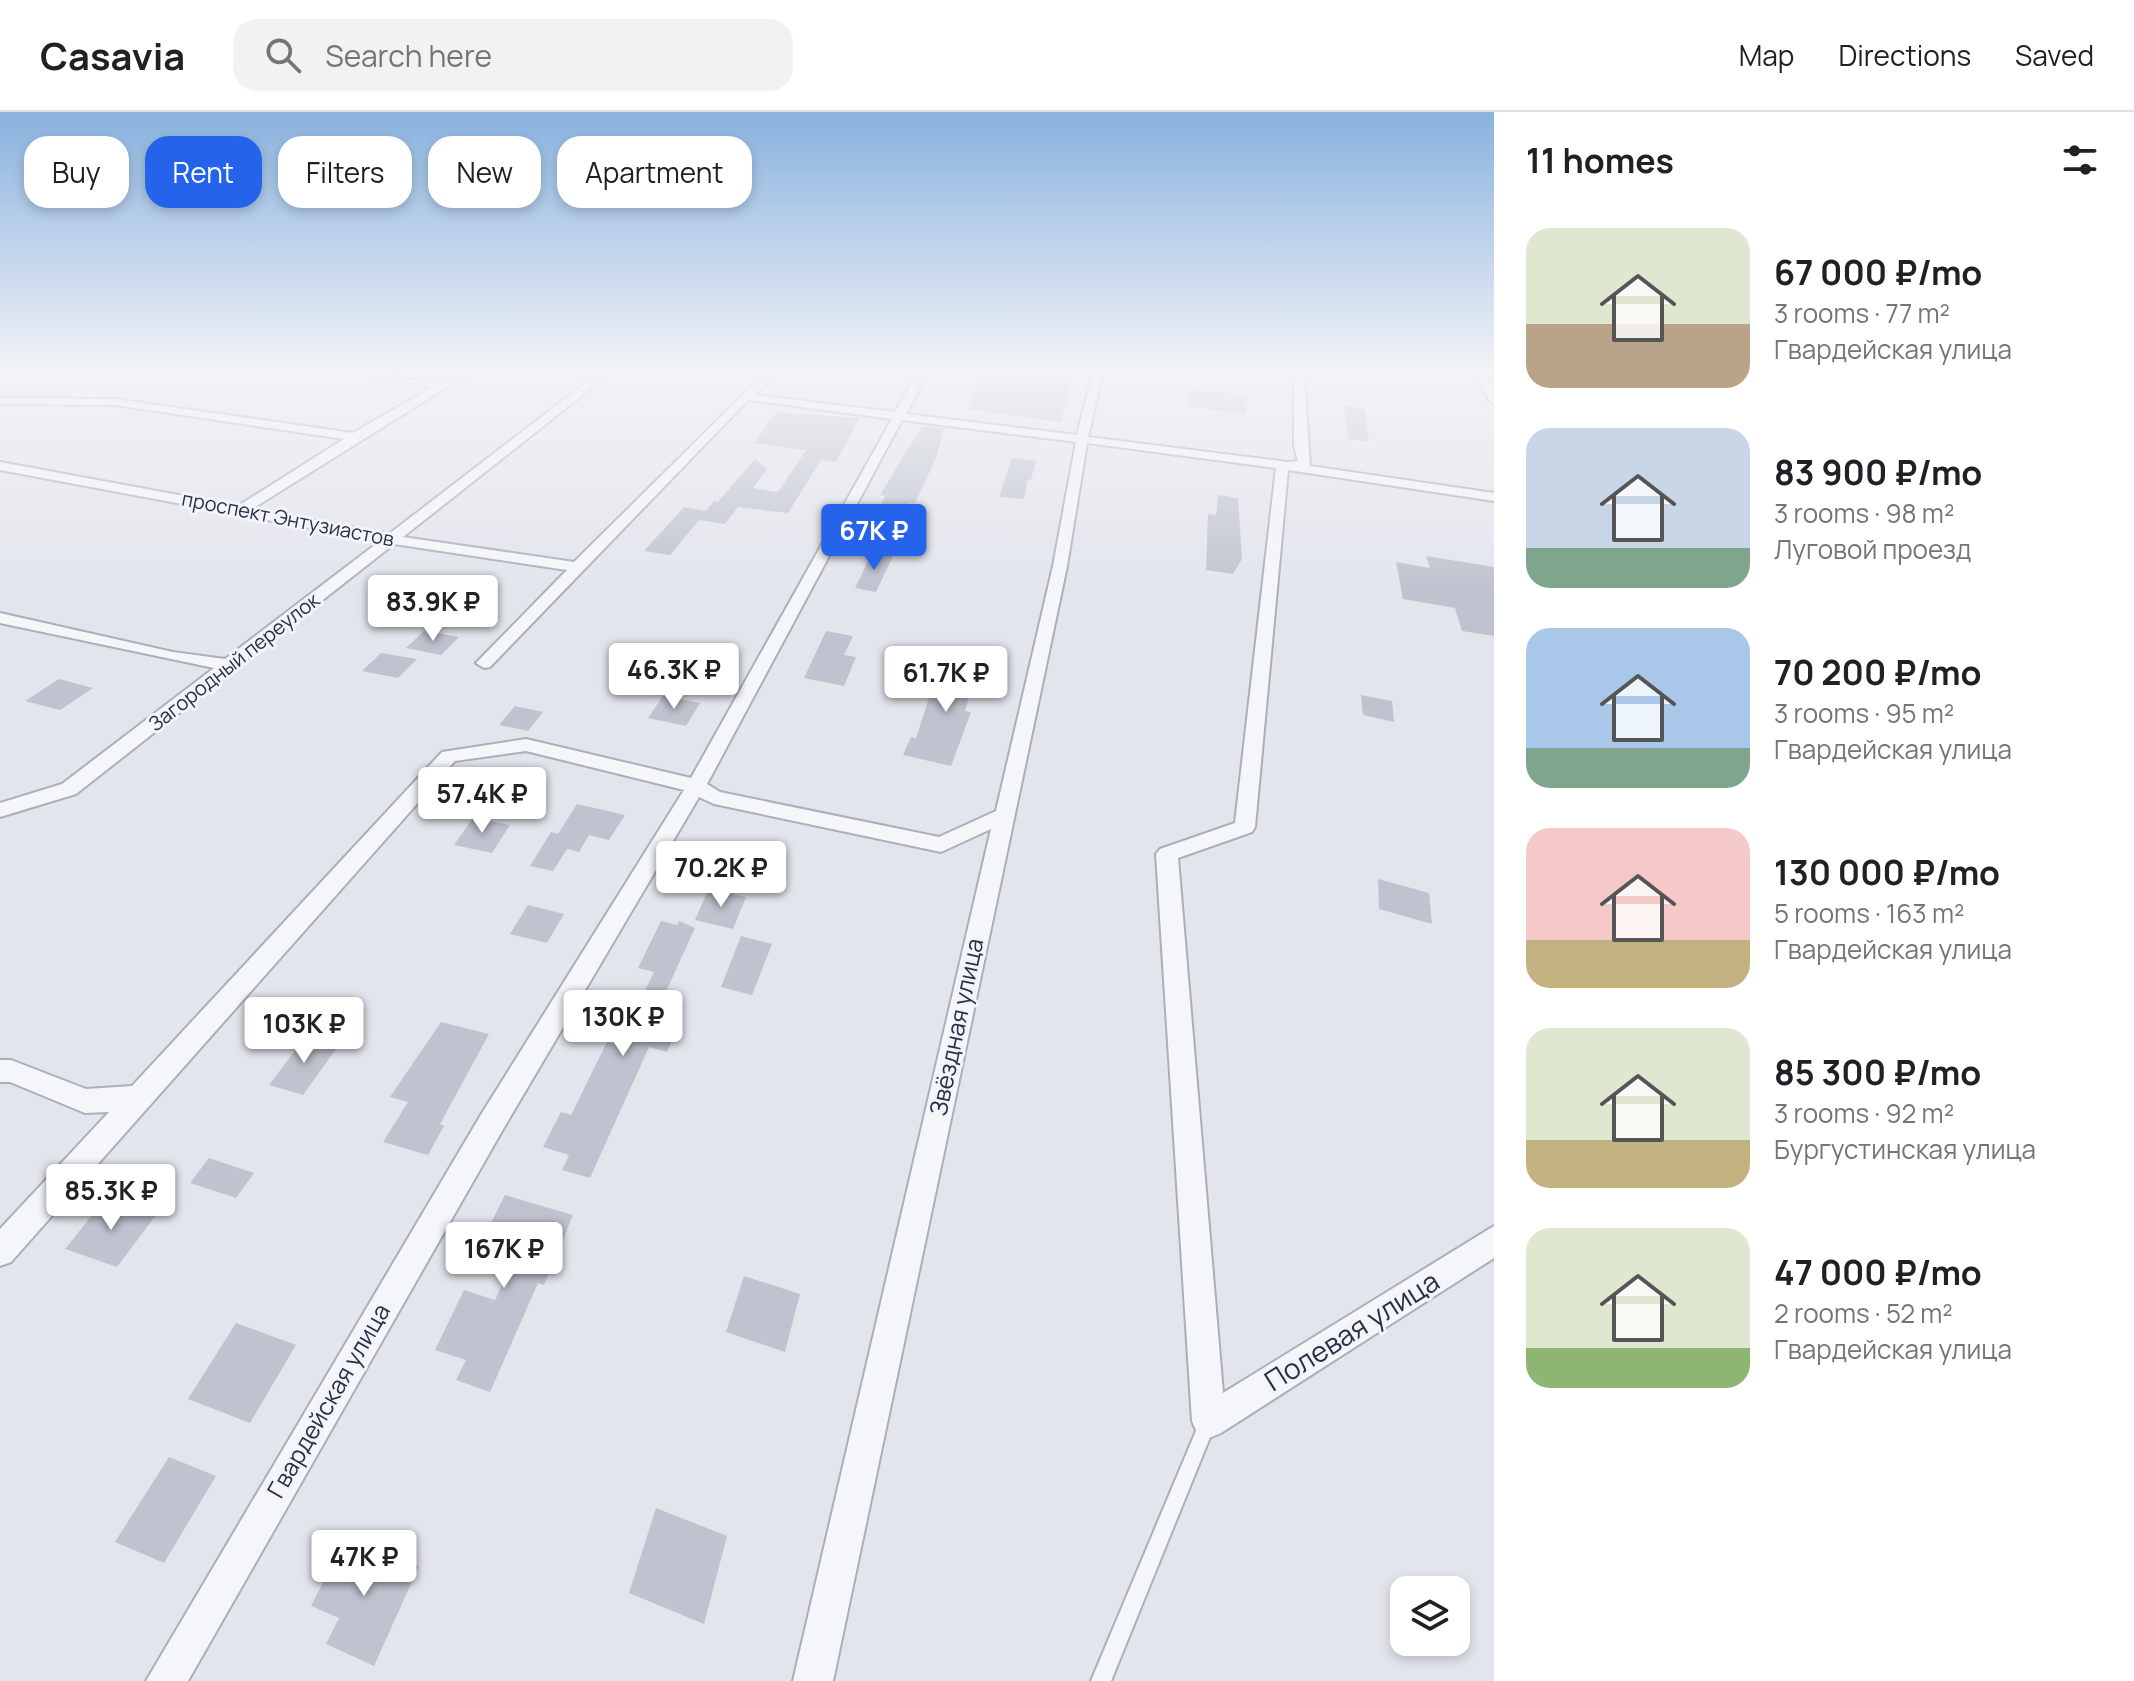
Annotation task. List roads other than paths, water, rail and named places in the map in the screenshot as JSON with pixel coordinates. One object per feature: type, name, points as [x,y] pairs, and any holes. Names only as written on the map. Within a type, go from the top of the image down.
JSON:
[{"type":"street","points":[[243,509],[342,445]]},
{"type":"street","name":"Загородный переулок","points":[[2,811],[69,789],[512,445]]},
{"type":"street","points":[[484,663],[696,445]]},
{"type":"street","name":"Гвардейская улица","points":[[166,1681],[492,1122],[696,786],[883,445]]},
{"type":"street","name":"Звёздная улица","points":[[813,1681],[1060,566],[1081,445]]},
{"type":"street","points":[[1129,445],[1494,497]]},
{"type":"street","points":[[1282,467],[1305,464],[1302,445]]},
{"type":"street","points":[[1257,462],[1252,457],[1270,453],[1303,458]]},
{"type":"street","name":"проспект Энтузиастов","points":[[0,466],[391,539],[577,567]]},
{"type":"street","points":[[1209,1421],[1167,854],[1245,827],[1282,467]]},
{"type":"street","points":[[0,618],[173,657],[229,665]]},
{"type":"street","points":[[0,1251],[449,756],[526,745],[696,786],[714,797],[941,845],[1004,815]]},
{"type":"street","points":[[0,1071],[11,1071],[85,1101],[138,1098]]},
{"type":"street","name":"Полевая улица","points":[[1209,1421],[1494,1241]]},
{"type":"lane","points":[[1101,1681],[1209,1421]]}]
